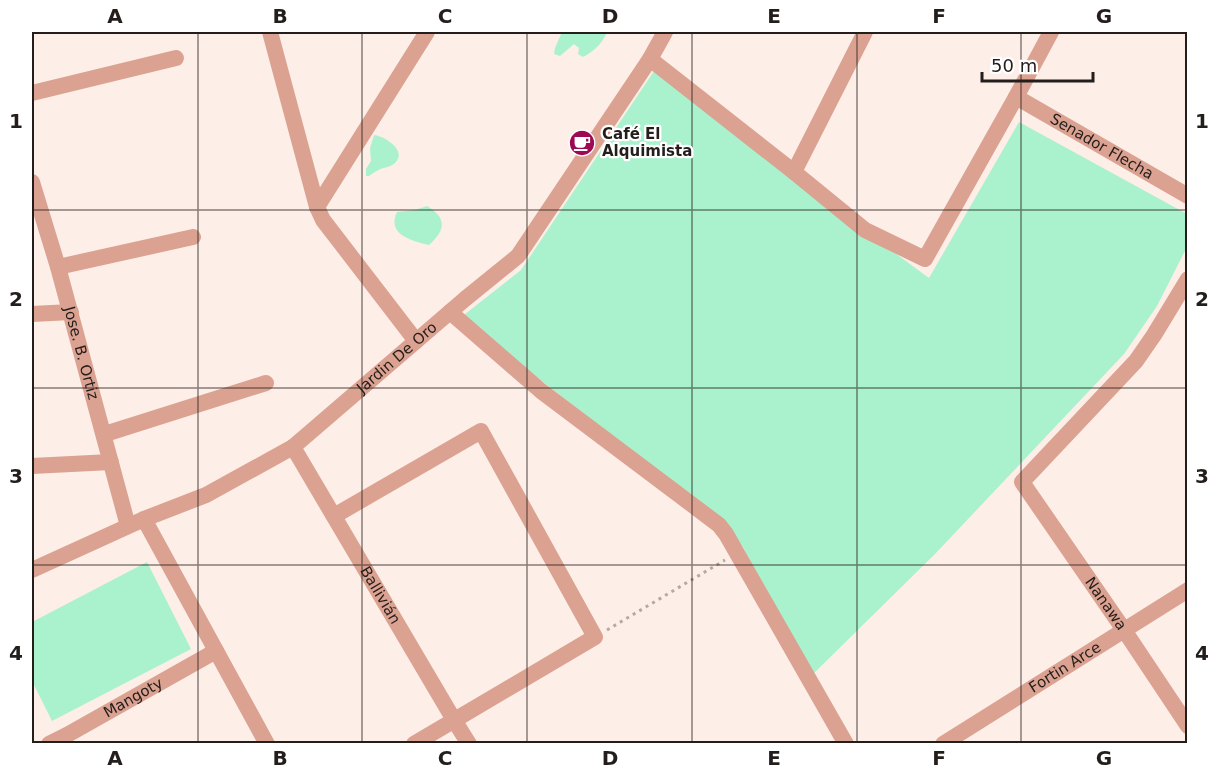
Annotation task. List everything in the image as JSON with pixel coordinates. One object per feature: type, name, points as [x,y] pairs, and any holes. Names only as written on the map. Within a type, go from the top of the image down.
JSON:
[{"type":"street","points":[[270,32],[322,220],[416,341]]},
{"type":"street","points":[[317,207],[427,32]]},
{"type":"street","name":"Jardin De Oro","points":[[32,570],[136,523],[206,495],[293,447],[518,256],[650,59],[665,32]]},
{"type":"street","points":[[794,172],[865,32]]},
{"type":"street","points":[[650,59],[865,230],[926,259],[1051,32]]},
{"type":"street","points":[[32,93],[176,58]]},
{"type":"street","name":"Senador Flecha","points":[[1016,97],[1188,196]]},
{"type":"street","name":"Jose. B. Ortiz","points":[[32,182],[71,312],[111,462],[136,523],[216,651],[267,744]]},
{"type":"street","points":[[58,267],[193,237]]},
{"type":"street","name":"Nanawa","points":[[1188,279],[1136,361],[1022,482],[1188,726]]},
{"type":"street","points":[[32,314],[71,312]]},
{"type":"street","points":[[450,312],[541,391],[719,525],[846,744]]},
{"type":"street","points":[[105,434],[266,383]]},
{"type":"street","points":[[334,516],[481,431],[595,637],[414,744]]},
{"type":"street","name":"Ballivián","points":[[293,447],[469,744]]},
{"type":"street","points":[[32,466],[111,462]]},
{"type":"street","name":"Fortin Arce","points":[[943,744],[1188,590]]},
{"type":"street","name":"Mangoty","points":[[49,744],[69,739],[216,651]]},
{"type":"path","points":[[595,637],[737,553]]},
{"type":"green space","points":[[562,32],[607,32],[597,47],[583,57],[578,54],[579,48],[574,44],[560,56],[554,54]]},
{"type":"green space","points":[[654,71],[789,175],[929,278],[1019,122],[1187,214],[1187,247],[1157,306],[1124,354],[935,554],[809,678],[743,547],[723,521],[460,318],[521,270]]},
{"type":"green space","points":[[374,135],[389,141],[399,154],[393,165],[366,176],[366,169],[371,161],[370,148]]},
{"type":"green space","points":[[427,206],[438,215],[442,224],[439,234],[429,245],[403,236],[395,226],[397,212]]},
{"type":"green space","points":[[147,562],[191,649],[52,721],[32,681],[32,622]]},
{"type":"place","name":"Café El Alquimista","points":[[582,143]]}]
